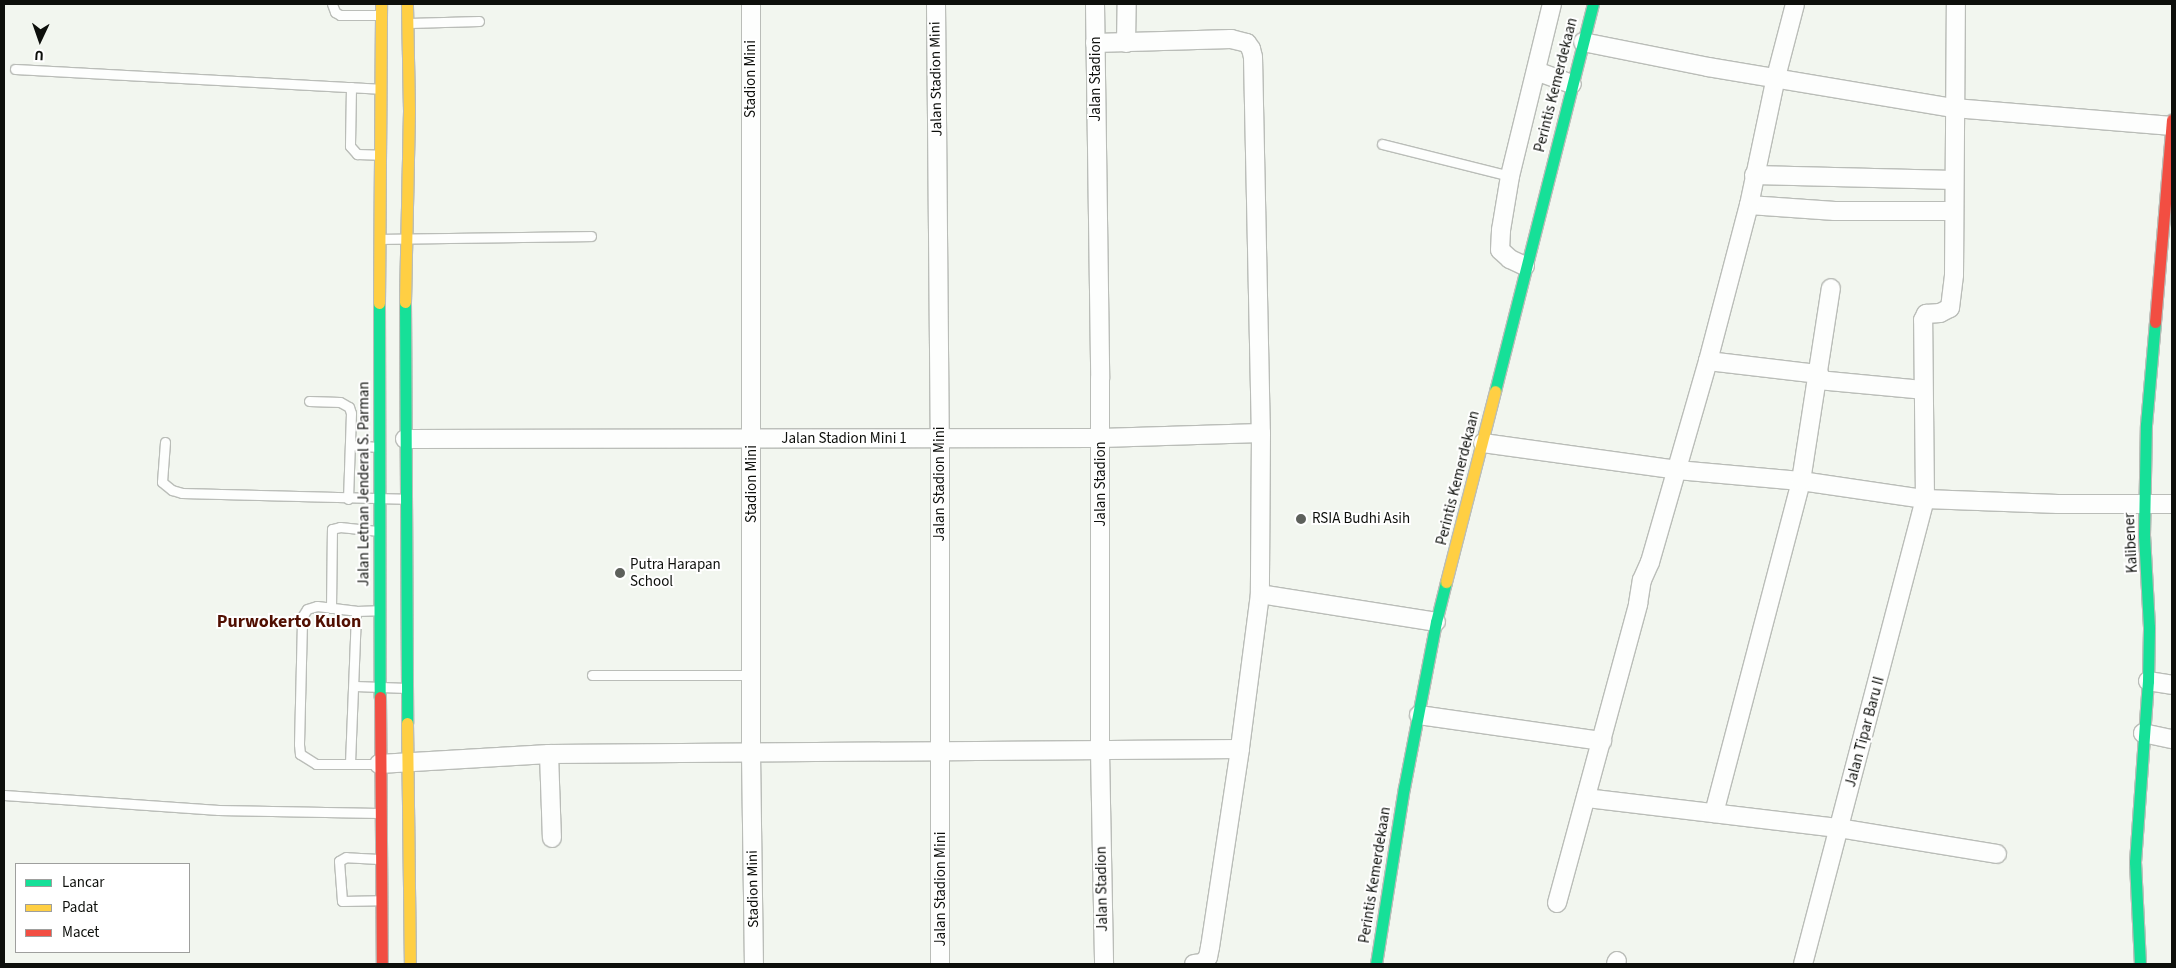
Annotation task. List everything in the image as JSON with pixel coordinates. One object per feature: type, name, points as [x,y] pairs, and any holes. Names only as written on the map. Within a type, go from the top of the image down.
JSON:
[{"type":"street","points":[[407,4],[409,110],[405,240],[405,499],[410,964]]},
{"type":"street","name":"Stadion Mini","points":[[751,4],[751,753],[754,964]]},
{"type":"street","name":"Jalan Stadion Mini","points":[[936,4],[940,438],[940,964]]},
{"type":"street","name":"Jalan Stadion","points":[[1095,4],[1101,438],[1100,751],[1104,964]]},
{"type":"street","name":"Jalan Stadion","points":[[1126,43],[1127,4]]},
{"type":"street","points":[[1525,266],[1510,259],[1500,250],[1501,230],[1510,176],[1552,4]]},
{"type":"street","name":"Perintis Kemerdekaan","points":[[1376,964],[1404,788],[1436,622],[1593,4]]},
{"type":"street","points":[[1557,903],[1602,741],[1638,604],[1642,580],[1650,562],[1708,361],[1749,205],[1776,77],[1795,4]]},
{"type":"street","points":[[1749,205],[1835,211],[1954,212],[1956,4]]},
{"type":"street","name":"Jalan Letnan Jenderal S. Parman","points":[[381,9],[378,447],[382,964]]},
{"type":"street","points":[[1095,43],[1231,39],[1247,43],[1252,48],[1261,433],[1260,594],[1240,749],[1210,947],[1208,957],[1203,963],[1194,964]]},
{"type":"street","points":[[1583,42],[1632,53],[1954,108],[2172,123]]},
{"type":"street","points":[[1536,71],[1572,84]]},
{"type":"street","name":"Kalibener","points":[[2140,964],[2134,862],[2148,681],[2150,616],[2144,502],[2146,425],[2172,123]]},
{"type":"street","points":[[1754,175],[1954,180]]},
{"type":"street","name":"Jalan Tipar Baru II","points":[[1803,964],[1925,498],[1924,315],[1947,311],[1952,303],[1954,212]]},
{"type":"street","points":[[1714,813],[1801,481],[1831,288]]},
{"type":"street","points":[[1708,361],[1923,390]]},
{"type":"street","name":"Jalan Stadion Mini 1","points":[[405,439],[1101,438],[1261,433]]},
{"type":"street","points":[[1483,443],[1676,470],[1801,481],[1925,498],[2058,504],[2144,502],[2172,504]]},
{"type":"street","points":[[1260,594],[1436,622]]},
{"type":"street","points":[[2148,681],[2172,685]]},
{"type":"street","points":[[1418,715],[1602,741]]},
{"type":"street","points":[[2143,732],[2172,739]]},
{"type":"street","points":[[379,764],[408,764],[548,754],[1240,749]]},
{"type":"street","points":[[548,754],[552,838]]},
{"type":"street","points":[[1586,798],[1839,828],[1997,854]]},
{"type":"lane","points":[[332,4],[335,12],[340,15],[381,9]]},
{"type":"lane","points":[[408,23],[478,21]]},
{"type":"lane","points":[[15,69],[380,89]]},
{"type":"lane","points":[[351,87],[350,146],[352,152],[380,155]]},
{"type":"lane","points":[[1382,144],[1510,176]]},
{"type":"lane","points":[[380,239],[591,236]]},
{"type":"lane","points":[[309,401],[340,402],[349,406],[352,413],[348,499]]},
{"type":"lane","points":[[165,442],[162,482],[172,490],[182,493],[379,500],[405,499]]},
{"type":"lane","points":[[350,445],[378,447]]},
{"type":"lane","points":[[331,608],[332,529],[340,527],[379,531]]},
{"type":"lane","points":[[379,610],[356,611],[311,607],[302,617],[300,754],[316,764],[379,764]]},
{"type":"lane","points":[[350,764],[355,686],[356,611]]},
{"type":"lane","points":[[592,675],[751,675]]},
{"type":"lane","points":[[355,686],[408,688]]},
{"type":"lane","points":[[4,795],[218,810],[382,813]]},
{"type":"lane","points":[[380,860],[346,857],[338,861],[342,901],[382,900]]},
{"type":"traffic: fast","points":[[1495,391],[1593,4]]},
{"type":"traffic: fast","points":[[405,302],[407,723]]},
{"type":"traffic: fast","points":[[379,303],[380,697]]},
{"type":"traffic: fast","points":[[2140,964],[2135,862],[2148,681],[2149,627],[2144,535],[2146,425],[2155,322]]},
{"type":"traffic: fast","points":[[1376,964],[1404,788],[1436,622],[1446,582]]},
{"type":"traffic: slow","points":[[379,303],[381,4]]},
{"type":"traffic: slow","points":[[405,302],[409,110],[407,4]]},
{"type":"traffic: slow","points":[[1446,582],[1495,391]]},
{"type":"traffic: slow","points":[[407,723],[410,964]]},
{"type":"traffic: jam","points":[[2155,322],[2172,120]]},
{"type":"traffic: jam","points":[[380,697],[382,964]]},
{"type":"place","name":"RSIA Budhi Asih","points":[[1301,519]]},
{"type":"place","name":"Putra Harapan School","points":[[620,573]]},
{"type":"district","name":"Purwokerto Kulon","points":[[289,622]]}]
